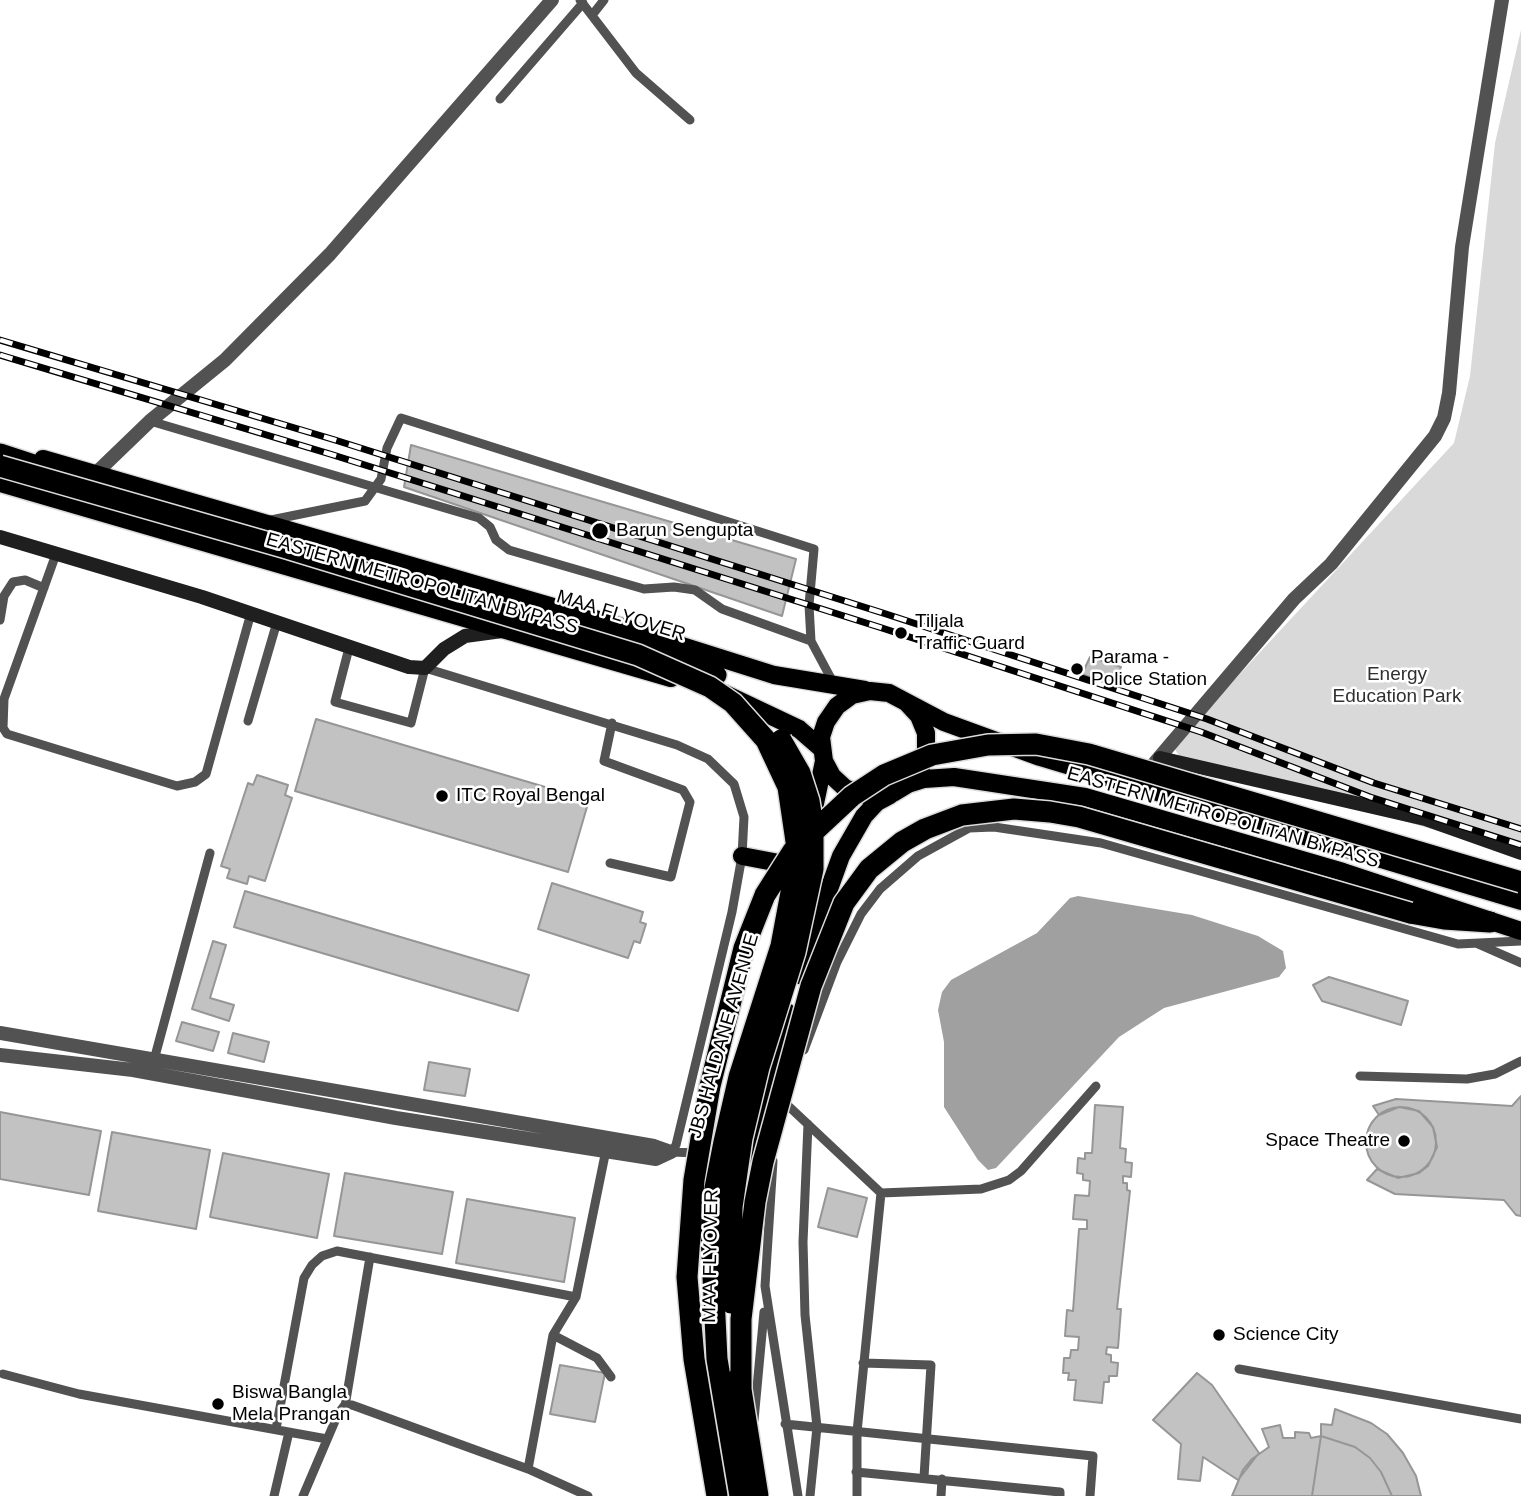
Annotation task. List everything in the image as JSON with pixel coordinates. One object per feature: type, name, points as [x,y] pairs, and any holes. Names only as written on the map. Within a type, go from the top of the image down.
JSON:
[{"type":"highway","name":"MAA FLYOVER","points":[[0,454],[674,653],[716,675],[768,721],[800,773],[809,801],[813,825],[813,869],[795,952],[751,1099],[732,1207],[731,1292],[741,1391],[758,1496]]},
{"type":"highway","name":"MAA FLYOVER","points":[[0,466],[283,547],[638,655],[710,687],[733,703],[766,740],[788,787],[798,855],[790,911],[781,946],[742,1067],[724,1142],[715,1188],[711,1235],[717,1359],[740,1496]]},
{"type":"highway","points":[[717,1496],[694,1359],[687,1277],[694,1180],[710,1086],[744,948],[765,895],[793,851],[852,796],[884,775],[932,755],[988,745],[1036,744],[1089,754],[1521,883]]},
{"type":"highway","points":[[741,1391],[741,1319],[755,1202],[763,1162],[811,986],[844,903],[869,869],[902,842],[925,829],[962,815],[1014,809],[1050,813],[1079,817],[1410,913],[1444,919],[1490,922]]},
{"type":"main road","points":[[0,445],[94,475],[622,627],[774,675],[889,693],[944,722],[1040,757],[1521,901]]},
{"type":"main road","name":"EASTERN METROPOLITAN BYPASS","points":[[0,483],[725,694],[799,729],[823,755]]},
{"type":"main road","points":[[870,691],[852,695],[836,706],[823,729],[823,755],[832,776],[845,788],[877,797],[900,789]]},
{"type":"main road","points":[[767,1496],[754,1420],[744,1294],[745,1222],[751,1153],[765,1085],[817,915],[841,856],[864,816],[877,802],[900,789],[920,770],[926,752],[926,733],[919,716],[906,702]]},
{"type":"main road","name":"JBS HALDANE AVENUE","points":[[729,1496],[712,1386],[702,1267],[711,1153],[754,996],[798,867],[823,755]]},
{"type":"main road","name":"EASTERN METROPOLITAN BYPASS","points":[[900,789],[923,779],[954,776],[1084,797],[1244,842],[1521,931]]},
{"type":"main road","points":[[742,856],[798,867]]},
{"type":"street","points":[[94,475],[150,421],[225,360],[330,254],[552,0]]},
{"type":"street","points":[[1134,785],[1160,758],[1186,723],[1294,599],[1331,564],[1435,436],[1444,418],[1449,393],[1462,247],[1502,0]]},
{"type":"street","points":[[0,537],[251,614],[409,667],[425,668],[444,649],[465,636],[502,631]]},
{"type":"street","points":[[1160,758],[1425,819],[1521,853]]},
{"type":"street","points":[[0,1033],[396,1118],[656,1159],[671,1152]]},
{"type":"street","points":[[0,1055],[134,1063],[153,1059],[654,1146],[671,1152]]},
{"type":"lane","points":[[593,14],[604,0]]},
{"type":"lane","points":[[500,99],[581,1],[636,73],[690,120]]},
{"type":"lane","points":[[261,523],[365,500],[381,479],[387,448],[401,418],[814,550],[809,605],[811,641],[835,685]]},
{"type":"lane","points":[[150,421],[479,518],[490,527],[496,540],[509,550],[644,589],[674,587],[695,590],[722,609],[811,641]]},
{"type":"lane","points":[[56,554],[4,699],[1,721],[7,734],[177,786],[195,782],[206,774],[251,614]]},
{"type":"lane","points":[[0,620],[4,596],[13,582],[25,580],[44,588]]},
{"type":"lane","points":[[248,721],[276,622]]},
{"type":"lane","points":[[349,648],[335,702],[411,723],[425,668],[677,745],[721,769],[741,799],[744,817],[742,856],[723,952],[676,1145],[671,1152]]},
{"type":"lane","points":[[610,863],[671,877],[690,802],[683,790],[604,761],[612,723]]},
{"type":"lane","points":[[754,1420],[761,1369],[770,1182],[775,1143],[786,1104],[822,1002],[861,914],[880,889],[918,856],[968,828],[994,827],[1101,843],[1458,944],[1521,941]]},
{"type":"lane","points":[[1160,859],[1244,842]]},
{"type":"lane","points":[[153,1059],[210,853]]},
{"type":"lane","points":[[1477,943],[1521,963]]},
{"type":"lane","points":[[1360,1076],[1467,1079],[1495,1074],[1521,1061]]},
{"type":"lane","points":[[765,1085],[881,1193],[981,1189],[1009,1180],[1021,1171],[1096,1086]]},
{"type":"lane","points":[[396,1118],[400,1102]]},
{"type":"lane","points":[[808,1124],[803,1242],[805,1315],[817,1427],[810,1496]]},
{"type":"lane","points":[[528,1469],[553,1335],[576,1297],[606,1150]]},
{"type":"lane","points":[[671,1152],[711,1153]]},
{"type":"lane","points":[[857,1496],[863,1363],[881,1193]]},
{"type":"lane","points":[[276,1429],[304,1278],[322,1256],[337,1251],[576,1297]]},
{"type":"lane","points":[[303,1496],[338,1414],[345,1406],[370,1257]]},
{"type":"lane","points":[[765,1286],[797,1496]]},
{"type":"lane","points":[[553,1335],[597,1357],[611,1377]]},
{"type":"lane","points":[[863,1363],[931,1366],[924,1477]]},
{"type":"lane","points":[[1239,1369],[1521,1419]]},
{"type":"lane","points":[[3,1374],[79,1394],[327,1439]]},
{"type":"lane","points":[[345,1406],[352,1405],[528,1469],[588,1496]]},
{"type":"lane","points":[[785,1424],[1093,1457],[1090,1496]]},
{"type":"lane","points":[[274,1496],[289,1432]]},
{"type":"lane","points":[[856,1472],[978,1483],[1019,1492],[1060,1492],[1060,1496]]},
{"type":"lane","points":[[940,1496],[942,1479]]},
{"type":"lane","points":[[977,1496],[978,1483]]},
{"type":"green space","name":"Energy Education Park","points":[[1521,30],[1521,855],[1179,756],[1173,746],[1454,443],[1470,376],[1495,143]]},
{"type":"shaded area","points":[[1078,896],[1192,915],[1258,936],[1283,951],[1286,968],[1279,977],[1164,1008],[1119,1037],[996,1168],[988,1170],[978,1160],[944,1107],[944,1042],[938,1010],[942,992],[951,980],[1037,933],[1070,898]]},
{"type":"building","name":"Barun Sengupta","points":[[411,445],[796,559],[782,616],[404,487]]},
{"type":"building","points":[[1090,657],[1121,667],[1113,687],[1082,674]]},
{"type":"building","name":"ITC Royal Bengal","points":[[316,719],[589,800],[568,872],[295,791]]},
{"type":"building","points":[[257,775],[288,785],[285,795],[292,798],[265,881],[249,876],[247,884],[227,878],[230,869],[221,866],[248,783],[253,785]]},
{"type":"building","points":[[552,883],[643,912],[640,922],[646,924],[640,943],[634,941],[628,958],[538,929]]},
{"type":"building","points":[[245,891],[529,975],[518,1011],[234,927]]},
{"type":"building","points":[[213,941],[226,945],[210,998],[234,1005],[229,1021],[192,1009]]},
{"type":"building","points":[[1329,977],[1408,1001],[1401,1025],[1322,1001],[1313,985]]},
{"type":"building","points":[[182,1022],[219,1032],[213,1051],[176,1041]]},
{"type":"building","points":[[233,1033],[269,1042],[264,1062],[228,1053]]},
{"type":"building","points":[[429,1062],[470,1069],[465,1096],[424,1090]]},
{"type":"building","points":[[1521,1096],[1521,1216],[1516,1215],[1504,1200],[1395,1194],[1367,1180],[1377,1169],[1398,1178],[1419,1173],[1428,1166],[1437,1147],[1433,1127],[1419,1111],[1399,1107],[1379,1115],[1373,1106],[1396,1099],[1512,1106]]},
{"type":"building","points":[[1095,1105],[1123,1107],[1120,1148],[1126,1149],[1125,1162],[1132,1163],[1131,1177],[1123,1176],[1123,1183],[1127,1183],[1127,1190],[1130,1191],[1117,1309],[1121,1309],[1118,1348],[1107,1347],[1106,1354],[1111,1355],[1111,1362],[1118,1363],[1117,1376],[1109,1376],[1109,1382],[1104,1382],[1102,1403],[1074,1400],[1076,1380],[1068,1380],[1069,1373],[1063,1373],[1064,1358],[1070,1358],[1071,1350],[1078,1350],[1079,1337],[1065,1336],[1067,1310],[1073,1311],[1079,1229],[1087,1229],[1087,1220],[1073,1219],[1075,1195],[1089,1196],[1090,1181],[1083,1180],[1083,1174],[1077,1173],[1078,1158],[1085,1159],[1085,1153],[1092,1153]]},
{"type":"building","points":[[1408,1107],[1421,1113],[1430,1122],[1434,1128],[1434,1156],[1426,1167],[1415,1175],[1394,1177],[1376,1167],[1368,1156],[1366,1135],[1376,1117],[1387,1109]]},
{"type":"building","points":[[0,1112],[101,1131],[89,1195],[0,1179]]},
{"type":"building","points":[[112,1132],[210,1150],[196,1229],[98,1211]]},
{"type":"building","points":[[223,1153],[329,1174],[317,1238],[210,1217]]},
{"type":"building","points":[[345,1173],[453,1192],[442,1254],[334,1236]]},
{"type":"building","points":[[828,1188],[867,1198],[857,1237],[818,1227]]},
{"type":"building","points":[[467,1199],[575,1218],[564,1282],[456,1263]]},
{"type":"building","points":[[560,1365],[605,1373],[595,1422],[550,1414]]},
{"type":"building","points":[[1197,1373],[1212,1385],[1259,1453],[1238,1480],[1203,1457],[1200,1481],[1178,1479],[1181,1444],[1153,1420]]},
{"type":"building","points":[[1335,1409],[1371,1423],[1387,1434],[1403,1453],[1416,1476],[1421,1496],[1392,1496],[1381,1472],[1370,1458],[1355,1447],[1321,1436],[1321,1424],[1332,1425]]},
{"type":"building","points":[[1280,1425],[1283,1438],[1295,1438],[1295,1432],[1309,1433],[1311,1438],[1321,1436],[1312,1496],[1232,1496],[1243,1470],[1252,1459],[1269,1447],[1262,1429]]},
{"type":"building","points":[[1321,1436],[1355,1447],[1370,1458],[1381,1472],[1392,1496],[1312,1496]]},
{"type":"railway","points":[[0,340],[335,440],[886,614],[1207,719],[1374,783],[1521,829]]},
{"type":"railway","points":[[0,355],[330,454],[882,628],[1201,732],[1370,797],[1521,845]]},
{"type":"place","name":"Barun Sengupta","points":[[600,531]]},
{"type":"place","name":"Tiljala Traffic Guard","points":[[901,633]]},
{"type":"place","name":"Parama - Police Station","points":[[1077,669]]},
{"type":"place","name":"ITC Royal Bengal","points":[[442,796]]},
{"type":"place","name":"Space Theatre","points":[[1404,1141]]},
{"type":"place","name":"Science City","points":[[1219,1335]]},
{"type":"place","name":"Biswa Bangla Mela Prangan","points":[[218,1404]]}]
